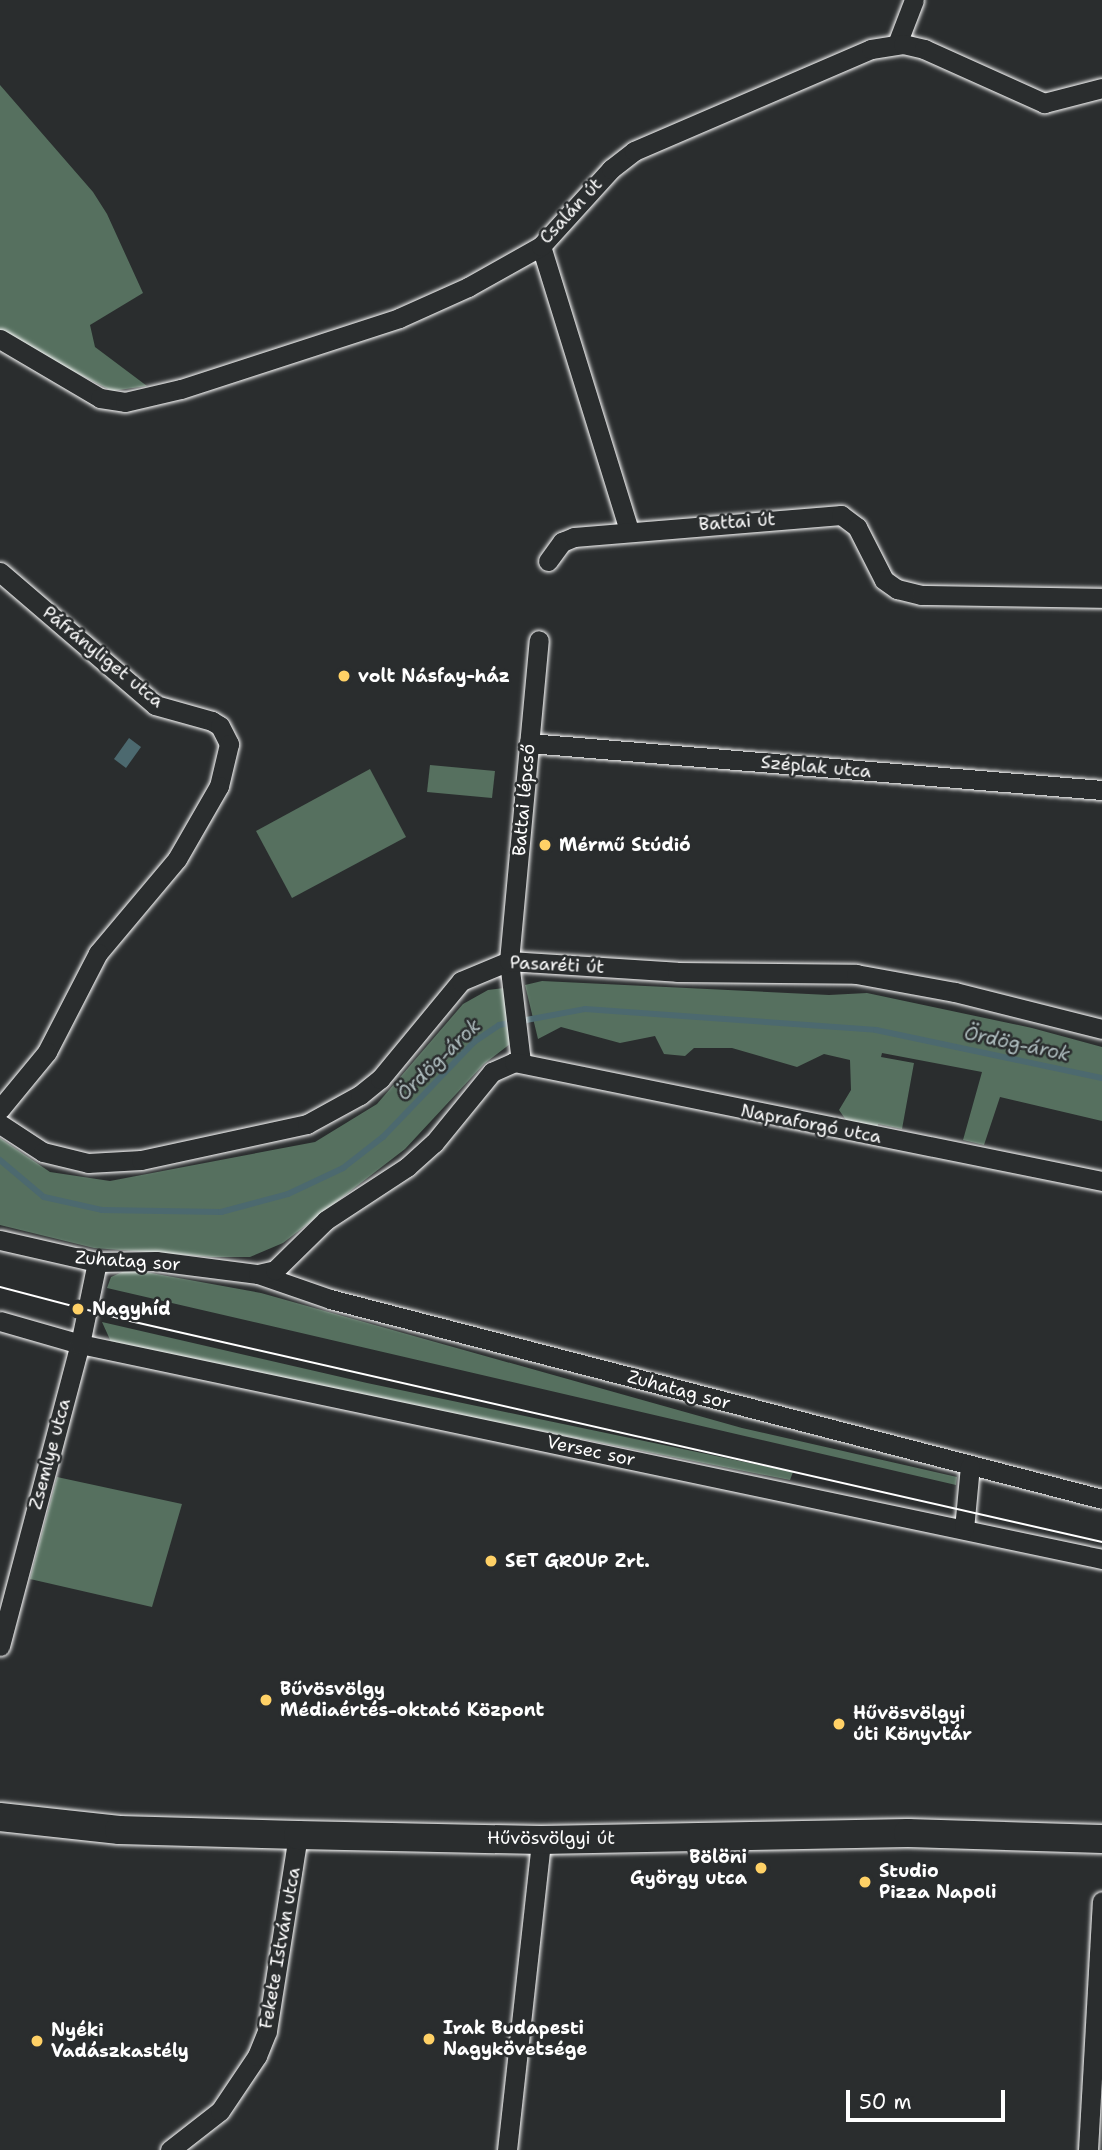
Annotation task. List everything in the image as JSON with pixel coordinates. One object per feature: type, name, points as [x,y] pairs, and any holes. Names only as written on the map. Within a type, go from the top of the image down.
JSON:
[{"type":"main road","name":"Hűvösvölgyi út","points":[[0,1817],[119,1830],[541,1840],[908,1833],[1102,1839]]},
{"type":"street","points":[[897,44],[914,0]]},
{"type":"street","name":"Csalán út","points":[[0,339],[100,398],[125,402],[181,389],[399,318],[468,287],[541,246],[611,169],[634,151],[853,56],[897,44],[924,49],[1044,103],[1102,88]]},
{"type":"street","points":[[541,246],[629,530],[574,537],[562,542],[548,561]]},
{"type":"street","name":"Battai út","points":[[629,530],[841,515],[857,527],[884,580],[897,589],[921,595],[1102,598]]},
{"type":"street","name":"Páfrányliget utca","points":[[0,572],[155,705],[212,721],[220,726],[229,744],[219,786],[177,859],[98,953],[47,1052],[0,1109]]},
{"type":"street","name":"Battai lépcső","points":[[521,1062],[509,961],[540,640]]},
{"type":"street","name":"Széplak utca","points":[[529,743],[1102,790]]},
{"type":"street","name":"Pasaréti út","points":[[0,1124],[43,1152],[88,1163],[141,1160],[307,1124],[360,1096],[380,1079],[461,981],[509,961],[677,972],[856,974],[955,992],[1102,1029]]},
{"type":"street","points":[[258,1274],[275,1270],[326,1220],[407,1167],[434,1143],[492,1072],[521,1062]]},
{"type":"street","name":"Napraforgó utca","points":[[521,1062],[580,1078],[1102,1181]]},
{"type":"street","name":"Zuhatag sor","points":[[0,1240],[97,1262],[156,1261],[258,1274],[330,1298],[1102,1499]]},
{"type":"street","name":"Zsemlye utca","points":[[0,1646],[80,1345],[97,1262]]},
{"type":"street","name":"Versec sor","points":[[0,1321],[80,1345],[1102,1559]]},
{"type":"street","points":[[964,1529],[970,1466]]},
{"type":"street","name":"Fekete István utca","points":[[170,2150],[220,2111],[262,2044],[299,1835]]},
{"type":"street","points":[[507,2150],[541,1840]]},
{"type":"street","points":[[1088,2150],[1102,1901]]},
{"type":"green space","points":[[0,85],[93,192],[107,214],[143,293],[90,325],[95,347],[147,386],[112,391],[0,334]]},
{"type":"green space","points":[[430,765],[495,771],[492,798],[427,792]]},
{"type":"green space","points":[[370,769],[406,837],[292,898],[256,831]]},
{"type":"green space","points":[[542,981],[829,995],[867,993],[1032,1028],[1102,1047],[1102,1121],[1000,1097],[984,1145],[963,1140],[982,1072],[882,1053],[881,1057],[914,1063],[902,1129],[878,1124],[879,1132],[853,1130],[839,1110],[851,1090],[850,1060],[824,1054],[797,1067],[732,1048],[694,1048],[685,1056],[664,1054],[655,1036],[620,1043],[561,1027],[538,1039],[525,985]]},
{"type":"green space","points":[[504,988],[510,1044],[484,1064],[405,1149],[283,1243],[250,1257],[212,1257],[94,1248],[0,1225],[0,1138],[50,1172],[110,1181],[315,1142],[377,1104],[463,1004],[488,990]]},
{"type":"green space","points":[[129,1269],[261,1293],[742,1428],[957,1477],[956,1485],[107,1288],[111,1277]]},
{"type":"green space","points":[[102,1322],[367,1383],[793,1472],[790,1480],[124,1349],[112,1344]]},
{"type":"green space","points":[[57,1477],[182,1504],[152,1607],[30,1579]]},
{"type":"water","points":[[129,738],[141,747],[126,768],[114,759]]},
{"type":"waterway","name":"Ördög-árok","points":[[0,1160],[44,1197],[102,1210],[221,1212],[288,1194],[343,1168],[383,1137],[474,1042],[499,1025],[585,1009],[876,1030],[1102,1078]]},
{"type":"tram line","points":[[0,1287],[130,1321],[1102,1542]]},
{"type":"place","name":"volt Násfay-ház","points":[[344,676]]},
{"type":"place","name":"Mérmű Stúdió","points":[[545,845]]},
{"type":"place","name":"Nagyhíd","points":[[78,1309]]},
{"type":"place","name":"SET GROUP Zrt.","points":[[491,1561]]},
{"type":"place","name":"Bűvösvölgy Médiaértés-oktató Központ","points":[[266,1700]]},
{"type":"place","name":"Hűvösvölgyi úti Könyvtár","points":[[839,1724]]},
{"type":"place","name":"Bölöni György utca","points":[[761,1868]]},
{"type":"place","name":"Studio Pizza Napoli","points":[[865,1882]]},
{"type":"place","name":"Irak Budapesti Nagykövetsége","points":[[429,2039]]},
{"type":"place","name":"Nyéki Vadászkastély","points":[[37,2041]]}]
